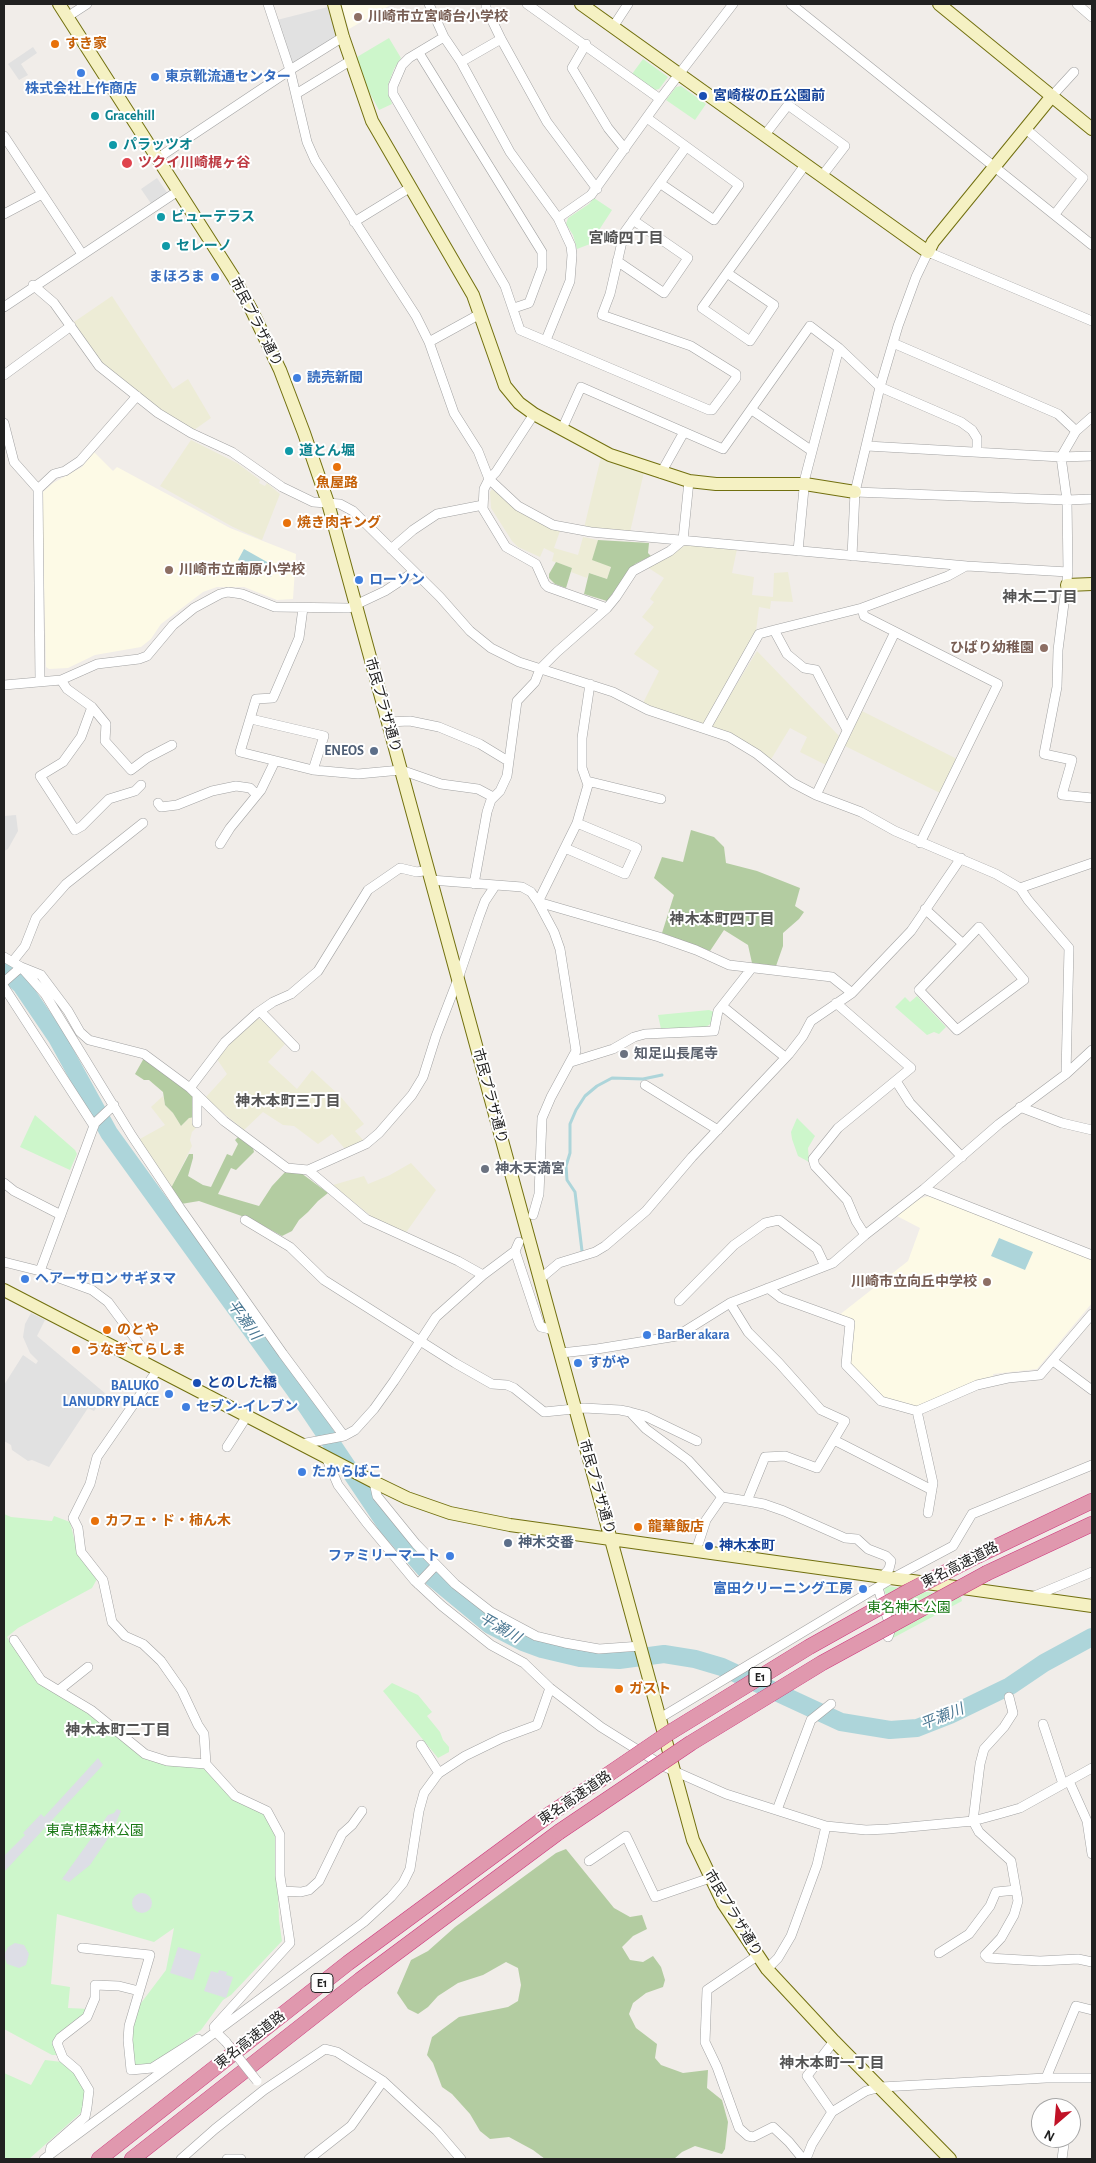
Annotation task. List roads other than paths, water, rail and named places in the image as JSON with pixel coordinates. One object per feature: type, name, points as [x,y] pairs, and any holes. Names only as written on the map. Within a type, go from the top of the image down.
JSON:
[{"type":"highway","name":"東名高速道路","points":[[100,2159],[348,1963],[550,1814],[670,1733],[809,1647],[909,1591],[1092,1501]]},
{"type":"highway","name":"東名高速道路","points":[[132,2159],[360,1980],[559,1832],[691,1743],[899,1619],[986,1573],[1092,1524]]},
{"type":"street","name":"市民プラザ通り","points":[[59,4],[224,261],[252,311],[286,384],[328,502],[694,1840],[723,1903],[766,1969],[950,2159]]},
{"type":"street","points":[[67,17],[87,4]]},
{"type":"street","points":[[268,4],[290,70],[311,152],[354,222],[402,294],[429,342],[454,413],[478,452],[488,479],[518,506],[553,526],[591,532],[968,566],[1068,572]]},
{"type":"street","points":[[334,4],[342,37],[372,120],[464,279],[480,314],[505,386],[519,403],[534,414],[610,455],[689,481],[716,484],[805,484],[855,492],[1067,500],[1092,499]]},
{"type":"street","points":[[429,4],[444,37],[461,62],[510,152],[558,218],[571,246],[572,265],[570,281],[546,340]]},
{"type":"street","points":[[486,4],[486,8],[501,39],[547,122],[597,189]]},
{"type":"street","points":[[527,4],[586,44],[660,99]]},
{"type":"street","points":[[581,4],[928,252],[1092,321]]},
{"type":"street","points":[[612,27],[628,4]]},
{"type":"street","points":[[558,218],[580,204],[597,189],[678,74],[733,4]]},
{"type":"street","points":[[791,4],[1092,245]]},
{"type":"street","points":[[939,4],[1092,129]]},
{"type":"street","points":[[1077,4],[1092,17]]},
{"type":"street","points":[[158,158],[342,37]]},
{"type":"street","points":[[444,37],[409,58],[398,73],[393,86],[396,102],[505,286],[520,330],[712,410],[736,378],[736,374],[691,346],[602,315],[610,294],[624,233],[686,147]]},
{"type":"street","points":[[461,62],[501,39]]},
{"type":"street","points":[[586,44],[572,68],[608,128],[625,149]]},
{"type":"street","points":[[419,53],[542,252],[542,268],[529,303],[514,308]]},
{"type":"street","points":[[296,94],[350,60]]},
{"type":"street","points":[[852,556],[855,492],[880,386],[916,277],[933,242],[1052,96],[1074,72]]},
{"type":"street","points":[[764,136],[788,105],[845,146],[822,176]]},
{"type":"street","points":[[647,118],[739,185],[714,220],[661,184]]},
{"type":"street","points":[[1026,130],[1083,178],[1055,214]]},
{"type":"street","points":[[4,136],[8,151],[42,194],[82,254]]},
{"type":"street","points":[[727,273],[774,305],[750,340],[702,308],[727,273],[805,165]]},
{"type":"street","points":[[354,222],[411,187]]},
{"type":"street","points":[[4,307],[33,285],[178,191]]},
{"type":"street","points":[[4,214],[42,194]]},
{"type":"street","points":[[617,262],[664,293],[688,258],[633,220]]},
{"type":"street","points":[[33,285],[54,304],[98,366],[158,413],[191,433],[232,452],[282,487],[313,502],[340,504],[352,511],[470,631],[491,648],[519,662],[613,692],[648,710],[729,737],[757,754],[793,783],[816,795],[861,812],[895,832],[961,858],[1006,879],[1020,888],[1069,948],[1066,1074]]},
{"type":"street","points":[[429,342],[480,314]]},
{"type":"street","points":[[4,375],[71,326]]},
{"type":"street","points":[[562,429],[581,387],[723,449],[810,326],[838,348],[880,386],[961,422],[972,430],[977,438],[977,452]]},
{"type":"street","points":[[893,343],[1058,414],[1076,431]]},
{"type":"street","points":[[798,551],[805,484],[838,348]]},
{"type":"street","points":[[38,489],[54,474],[65,471],[80,461],[137,396]]},
{"type":"street","points":[[752,410],[812,451]]},
{"type":"street","points":[[534,414],[496,472],[488,479],[484,489],[483,505],[506,548],[536,564],[548,587],[607,608]]},
{"type":"street","points":[[1092,417],[1076,431],[1061,457],[1067,500],[1068,572],[1058,650],[1057,687],[1044,754],[1072,760],[1062,795],[1092,798]]},
{"type":"street","points":[[4,423],[14,462],[38,489],[40,681]]},
{"type":"street","points":[[661,473],[684,432]]},
{"type":"street","points":[[866,446],[1061,457],[1092,456]]},
{"type":"street","points":[[474,884],[487,812],[493,796],[500,791],[507,776],[517,701],[535,682],[540,669],[607,608],[633,571],[670,551],[683,540],[689,481]]},
{"type":"street","points":[[391,550],[413,530],[437,514],[483,505]]},
{"type":"street","points":[[706,728],[760,634],[862,608],[948,576],[968,566]]},
{"type":"street","points":[[4,685],[61,680],[97,664],[147,656],[173,625],[194,608],[220,594],[228,592],[242,594],[275,607],[340,609],[356,606],[385,591],[414,572]]},
{"type":"street","points":[[1067,585],[1092,584]]},
{"type":"street","points":[[303,608],[299,638],[274,698],[256,699],[240,752],[313,770],[358,774],[401,770],[441,784],[478,789],[493,796]]},
{"type":"street","points":[[862,608],[864,616],[998,684],[920,842]]},
{"type":"street","points":[[774,630],[787,654],[804,668],[816,670],[847,730]]},
{"type":"street","points":[[816,795],[895,632]]},
{"type":"street","points":[[61,680],[67,689],[92,707],[106,724],[105,741],[131,770],[147,758],[172,746]]},
{"type":"street","points":[[538,902],[577,823],[588,785],[582,768],[582,738],[590,684]]},
{"type":"street","points":[[92,707],[81,737],[63,762],[40,776],[74,830],[82,826],[109,798],[135,791],[141,785]]},
{"type":"street","points":[[251,719],[324,736],[313,770]]},
{"type":"street","points":[[387,722],[410,721],[439,727],[480,744],[508,761]]},
{"type":"street","points":[[220,844],[257,794],[275,761]]},
{"type":"street","points":[[587,781],[661,799]]},
{"type":"street","points":[[161,808],[176,805],[212,791],[229,787],[250,788],[257,794]]},
{"type":"street","points":[[94,1125],[5,983],[17,966],[36,918],[66,884],[143,823]]},
{"type":"street","points":[[565,848],[625,874],[637,848],[577,823]]},
{"type":"street","points":[[540,1279],[559,1263],[595,1252],[611,1242],[646,1211],[681,1169],[785,1058],[803,1036],[811,1021],[852,993],[911,931],[961,858]]},
{"type":"street","points":[[1020,888],[1092,863]]},
{"type":"street","points":[[190,1088],[225,1042],[260,1011],[273,1002],[291,994],[318,971],[368,890],[400,868],[474,884],[522,887],[531,892],[538,902],[554,932],[560,949],[576,1051],[542,1118],[539,1194],[533,1215]]},
{"type":"street","points":[[17,966],[41,974],[68,1011],[80,1032],[89,1040],[144,1054],[190,1088],[224,1121],[287,1168],[308,1170],[366,1144],[379,1133],[412,1096],[423,1076],[485,901],[495,886]]},
{"type":"street","points":[[538,902],[650,934],[696,950],[729,965],[751,969],[780,970],[832,976],[852,993]]},
{"type":"street","points":[[925,909],[962,943]]},
{"type":"street","points":[[979,927],[1024,980],[957,1030],[919,990],[962,943],[979,927]]},
{"type":"street","points":[[4,957],[17,966],[45,994],[113,1107],[180,1208],[283,1354],[344,1436]]},
{"type":"street","points":[[571,1062],[612,1050],[634,1037],[645,1034],[714,1030],[718,1011],[751,969]]},
{"type":"street","points":[[836,1003],[911,1068],[838,1128],[813,1158],[815,1166],[847,1200],[856,1221],[865,1235]]},
{"type":"street","points":[[722,1006],[785,1058]]},
{"type":"street","points":[[260,1011],[295,1047]]},
{"type":"street","points":[[561,1353],[677,1336],[730,1303],[833,1262],[924,1190],[1020,1107],[1066,1074],[1092,1050]]},
{"type":"street","points":[[896,1081],[910,1103],[962,1157]]},
{"type":"street","points":[[645,1085],[718,1130]]},
{"type":"street","points":[[197,1123],[198,1097]]},
{"type":"street","points":[[40,1271],[94,1125],[113,1107]]},
{"type":"street","points":[[1020,1107],[1062,1122],[1092,1130]]},
{"type":"street","points":[[308,1170],[366,1219],[483,1275]]},
{"type":"street","points":[[4,1183],[14,1191],[61,1215]]},
{"type":"street","points":[[924,1190],[1092,1255]]},
{"type":"street","points":[[245,1220],[290,1247],[324,1280],[455,1364],[492,1384],[507,1385],[514,1388],[544,1412],[600,1408],[630,1412],[645,1416],[697,1441]]},
{"type":"street","points":[[679,1301],[734,1245],[765,1223],[779,1220],[817,1249],[825,1266]]},
{"type":"street","points":[[301,1444],[344,1436],[355,1430],[374,1409],[436,1317],[517,1247],[539,1323],[541,1327],[554,1330]]},
{"type":"street","points":[[4,1262],[40,1271],[92,1290],[108,1302],[140,1345],[145,1354],[142,1361]]},
{"type":"street","points":[[768,1288],[781,1298],[850,1323],[846,1365],[880,1401],[917,1412],[977,1385],[1008,1378],[1040,1375],[1092,1314]]},
{"type":"street","points":[[4,1290],[374,1482],[422,1504],[476,1520],[611,1538],[885,1580],[1092,1606]]},
{"type":"street","points":[[730,1303],[748,1332],[821,1410],[845,1420],[817,1468],[785,1456],[765,1458],[747,1500]]},
{"type":"street","points":[[1053,1361],[1092,1390]]},
{"type":"street","points":[[158,1369],[97,1457],[90,1484],[72,1518],[78,1528],[81,1552],[103,1580],[112,1622],[125,1636],[143,1644],[161,1661],[182,1691],[204,1734],[206,1764],[235,1796],[267,1811],[280,1835],[280,1876],[283,1891],[284,1917],[290,1943],[214,2027],[216,2032],[264,2090]]},
{"type":"street","points":[[630,1412],[646,1429],[688,1460],[722,1497],[747,1500],[778,1509],[845,1538],[857,1539],[868,1549],[886,1556],[891,1561],[885,1580],[891,1629],[888,1637]]},
{"type":"street","points":[[917,1412],[933,1483],[928,1513]]},
{"type":"street","points":[[227,1447],[247,1416]]},
{"type":"street","points":[[834,1440],[932,1490]]},
{"type":"street","points":[[326,1457],[338,1485],[366,1522],[442,1606],[492,1645],[524,1663],[550,1688],[601,1727],[674,1772],[726,1794],[826,1826],[866,1830],[973,1821],[1020,1808],[1092,1768]]},
{"type":"street","points":[[660,1718],[885,1580],[953,1546],[972,1514],[1092,1465]]},
{"type":"street","points":[[374,1482],[377,1496],[435,1567],[491,1612],[536,1636],[591,1648],[641,1648]]},
{"type":"street","points":[[696,1551],[706,1520],[722,1497]]},
{"type":"street","points":[[420,1582],[435,1567]]},
{"type":"street","points":[[1032,1598],[1092,1572]]},
{"type":"street","points":[[14,1640],[41,1680],[92,1710],[145,1754],[167,1761],[206,1764]]},
{"type":"street","points":[[59,1690],[88,1667]]},
{"type":"street","points":[[47,2158],[364,1922],[391,1897],[403,1883],[410,1869],[419,1811],[424,1793],[439,1773],[486,1746],[537,1725],[550,1688]]},
{"type":"street","points":[[1009,1697],[1013,1713],[1004,1727],[990,1740],[984,1749],[980,1764],[973,1821],[978,1832],[1011,1861],[1018,1901],[1014,1915],[1001,1938],[985,1955],[988,1958],[1040,1961],[1078,1959],[1092,1962]]},
{"type":"street","points":[[777,1810],[811,1720],[829,1705]]},
{"type":"street","points":[[1043,1724],[1066,1782],[1087,1821],[1092,1854]]},
{"type":"street","points":[[421,1745],[439,1773]]},
{"type":"street","points":[[283,1891],[301,1892],[309,1890],[319,1881],[342,1834],[352,1825],[362,1811]]},
{"type":"street","points":[[766,1969],[778,1958],[791,1936],[817,1865],[826,1826]]},
{"type":"street","points":[[589,1861],[626,1836],[655,1897],[710,1878]]},
{"type":"street","points":[[939,1953],[968,1934],[990,1906],[996,1892],[1016,1890]]},
{"type":"street","points":[[82,1948],[150,1955],[129,2026],[128,2040],[131,2070],[152,2068],[203,2036],[216,2032]]},
{"type":"street","points":[[757,1956],[707,1990],[705,2042],[717,2067],[739,2128],[748,2136],[753,2137],[773,2128],[805,2159],[832,2112],[866,2091],[881,2087],[1046,2078],[1092,2078]]},
{"type":"street","points":[[47,2158],[51,2147],[85,2117],[88,2107],[89,2090],[77,2070],[63,2058],[57,2043],[60,2038],[87,2017],[95,1998],[95,1985],[119,1986],[140,1991]]},
{"type":"street","points":[[1046,2078],[1076,2006],[1092,2010]]},
{"type":"street","points":[[832,2112],[807,2076],[834,2041]]},
{"type":"street","points":[[180,2159],[264,2090],[325,2049],[337,2052],[383,2081],[436,2131],[461,2159]]},
{"type":"street","points":[[309,2159],[351,2126],[383,2081]]},
{"type":"street","points":[[226,2159],[241,2159]]},
{"type":"water","points":[[244,549],[276,567],[271,577],[238,560]]},
{"type":"water","points":[[999,1238],[1033,1252],[1025,1270],[991,1256]]},
{"type":"waterway","name":"平瀬川","points":[[4,970],[21,985],[57,1038],[109,1133],[307,1407],[387,1526],[432,1577],[490,1625],[523,1642],[542,1649],[580,1658],[619,1660],[664,1654],[695,1659],[722,1667],[841,1722],[890,1730],[917,1728],[950,1715],[1010,1686],[1044,1663],[1092,1637]]},
{"type":"waterway","points":[[582,1251],[575,1192],[567,1180],[566,1166],[570,1153],[570,1124],[576,1110],[585,1096],[597,1086],[612,1078],[643,1079],[662,1075]]},
{"type":"place","name":"川崎市立宮崎台小学校","points":[[358,17]]},
{"type":"place","name":"すき家","points":[[55,44]]},
{"type":"place","name":"株式会社上作商店","points":[[81,73]]},
{"type":"place","name":"東京靴流通センター","points":[[155,77]]},
{"type":"place","name":"宮崎桜の丘公園前","points":[[703,96]]},
{"type":"place","name":"Gracehill","points":[[95,116]]},
{"type":"place","name":"パラッツオ","points":[[113,145]]},
{"type":"place","name":"ツクイ川崎梶ヶ谷","points":[[127,163]]},
{"type":"place","name":"ビューテラス","points":[[161,217]]},
{"type":"place","name":"セレーノ","points":[[166,246]]},
{"type":"place","name":"まほろま","points":[[215,277]]},
{"type":"place","name":"読売新聞","points":[[297,378]]},
{"type":"place","name":"道とん堀","points":[[289,451]]},
{"type":"place","name":"魚屋路","points":[[337,467]]},
{"type":"place","name":"焼き肉キング","points":[[287,523]]},
{"type":"place","name":"川崎市立南原小学校","points":[[169,570]]},
{"type":"place","name":"ローソン","points":[[359,580]]},
{"type":"place","name":"ひばり幼稚園","points":[[1044,648]]},
{"type":"place","name":"ENEOS","points":[[374,751]]},
{"type":"place","name":"知足山長尾寺","points":[[624,1054]]},
{"type":"place","name":"神木天満宮","points":[[485,1169]]},
{"type":"place","name":"ヘアーサロン サギヌマ","points":[[25,1279]]},
{"type":"place","name":"川崎市立向丘中学校","points":[[987,1282]]},
{"type":"place","name":"のとや","points":[[107,1330]]},
{"type":"place","name":"BarBer akara","points":[[647,1335]]},
{"type":"place","name":"うなぎ てらしま","points":[[76,1350]]},
{"type":"place","name":"すがや","points":[[578,1363]]},
{"type":"place","name":"とのした橋","points":[[197,1383]]},
{"type":"place","name":"BALUKO LANUDRY PLACE","points":[[169,1394]]},
{"type":"place","name":"セブン-イレブン","points":[[186,1407]]},
{"type":"place","name":"たからばこ","points":[[302,1472]]},
{"type":"place","name":"カフェ・ド・柿ん木","points":[[95,1521]]},
{"type":"place","name":"龍華飯店","points":[[638,1527]]},
{"type":"place","name":"神木交番","points":[[508,1543]]},
{"type":"place","name":"神木本町","points":[[709,1546]]},
{"type":"place","name":"ファミリーマート","points":[[450,1556]]},
{"type":"place","name":"富田クリーニング工房","points":[[863,1589]]},
{"type":"place","name":"ガスト","points":[[619,1689]]},
{"type":"district","name":"宮崎四丁目","points":[[626,238]]},
{"type":"district","name":"神木二丁目","points":[[1040,597]]},
{"type":"district","name":"神木本町四丁目","points":[[722,919]]},
{"type":"district","name":"神木本町三丁目","points":[[288,1101]]},
{"type":"district","name":"神木本町二丁目","points":[[118,1730]]},
{"type":"district","name":"神木本町一丁目","points":[[832,2063]]},
{"type":"park label","name":"東名神木公園","points":[[909,1608]]},
{"type":"park label","name":"東高根森林公園","points":[[95,1831]]}]
